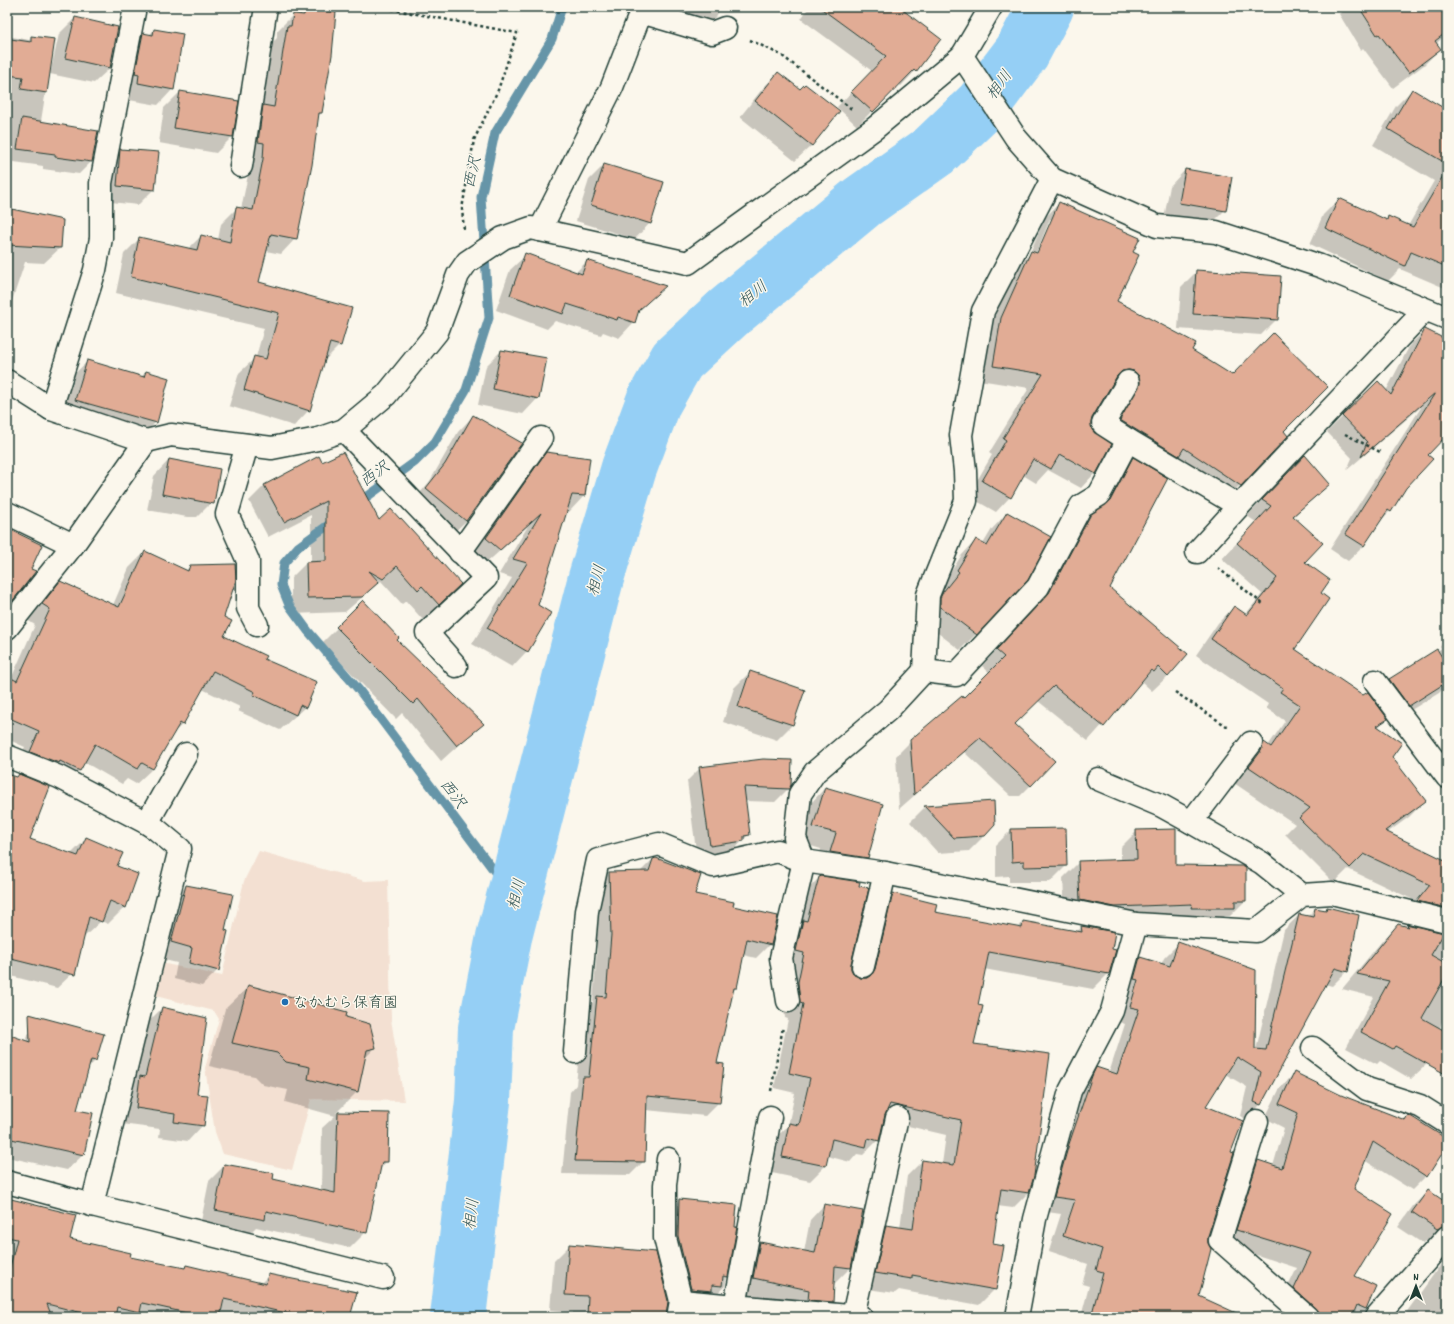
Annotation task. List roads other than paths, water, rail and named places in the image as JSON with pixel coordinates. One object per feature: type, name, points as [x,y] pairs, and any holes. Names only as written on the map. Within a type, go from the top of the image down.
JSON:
[{"type":"street","points":[[51,409],[95,270],[101,238],[101,183],[135,7]]},
{"type":"street","points":[[241,166],[266,7]]},
{"type":"street","points":[[7,381],[51,409],[146,441],[171,435],[272,448],[318,439],[344,430],[386,395],[437,332],[458,275],[470,259],[503,238],[531,228],[688,263],[967,62],[991,7]]},
{"type":"street","points":[[540,230],[612,86],[641,12],[712,33],[725,28]]},
{"type":"street","points":[[967,62],[1016,138],[1052,179],[1157,226],[1216,232],[1320,266],[1447,318]]},
{"type":"street","points":[[788,1001],[781,958],[804,861],[795,838],[800,794],[814,772],[888,710],[924,671],[928,595],[966,501],[965,471],[961,435],[983,311],[1052,179]]},
{"type":"street","points":[[1197,552],[1425,310]]},
{"type":"street","points":[[1128,382],[1103,424],[1239,506]]},
{"type":"street","points":[[344,430],[486,578],[427,633],[456,666]]},
{"type":"street","points":[[460,552],[541,438]]},
{"type":"street","points":[[924,671],[956,675],[1038,587],[1081,506],[1098,495],[1128,440]]},
{"type":"street","points":[[7,628],[73,545],[146,441]]},
{"type":"street","points":[[247,445],[227,514],[248,561],[248,608],[257,625]]},
{"type":"street","points":[[7,513],[73,545]]},
{"type":"street","points":[[1375,681],[1447,776]]},
{"type":"street","points":[[1191,822],[1252,743]]},
{"type":"street","points":[[147,823],[186,754]]},
{"type":"street","points":[[7,756],[59,777],[147,823],[180,849],[92,1205]]},
{"type":"street","points":[[1098,779],[1162,806],[1191,822],[1262,863],[1302,895]]},
{"type":"street","points":[[575,1052],[587,912],[598,860],[659,844],[713,866],[778,851],[804,861],[885,873],[1136,924],[1256,930],[1302,895],[1332,894],[1447,921]]},
{"type":"street","points":[[863,966],[885,873]]},
{"type":"street","points":[[1018,1317],[1035,1219],[1070,1091],[1112,1011],[1136,924]]},
{"type":"street","points":[[1313,1048],[1367,1089],[1420,1106],[1447,1123]]},
{"type":"street","points":[[735,1306],[770,1118]]},
{"type":"street","points":[[668,1159],[665,1185],[665,1238],[680,1309],[735,1306],[798,1314],[857,1317],[897,1118]]},
{"type":"street","points":[[1256,1121],[1220,1240],[1307,1317]]},
{"type":"street","points":[[7,1182],[92,1205],[384,1278]]},
{"type":"street","points":[[1376,1317],[1447,1236]]},
{"type":"waterway","name":"西沢","points":[[357,504],[415,462],[435,442],[466,390],[489,318],[481,197],[495,133],[552,39],[562,7]]},
{"type":"waterway","name":"相川","points":[[458,1317],[483,1101],[486,1028],[504,937],[596,578],[629,468],[654,401],[677,360],[728,313],[862,202],[934,151],[982,105],[1022,52],[1046,7]]},
{"type":"waterway","name":"西沢","points":[[335,520],[298,547],[284,563],[281,585],[289,605],[308,631],[359,690],[495,872],[517,887]]},
{"type":"place","name":"なかむら保育園","points":[[285,1002]]}]
